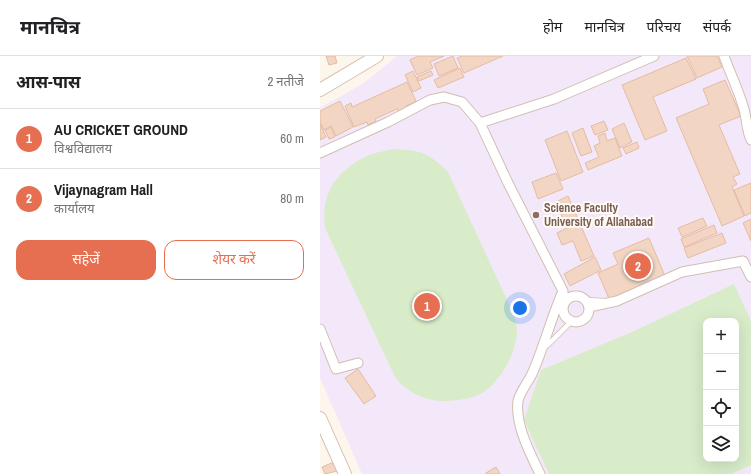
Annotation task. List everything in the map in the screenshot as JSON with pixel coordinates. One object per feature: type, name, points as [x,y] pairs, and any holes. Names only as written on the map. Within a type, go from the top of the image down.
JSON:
[{"type":"street","points":[[320,90],[377,56]]},
{"type":"street","points":[[480,123],[554,99],[654,56]]},
{"type":"street","points":[[724,56],[743,106],[751,140]]},
{"type":"street","points":[[320,153],[388,122],[430,100],[444,97],[462,102],[480,123],[508,183],[563,291],[532,374],[518,400],[519,422],[525,444],[540,474]]},
{"type":"street","points":[[587,303],[587,316],[580,321],[572,321],[565,316],[563,312],[565,303],[569,298],[578,296],[587,303],[617,301],[682,272],[747,261],[751,277]]},
{"type":"street","points":[[320,329],[336,369],[358,362]]},
{"type":"street","points":[[320,418],[345,474]]},
{"type":"lane","points":[[563,291],[569,298]]},
{"type":"lane","points":[[541,350],[572,321]]},
{"type":"shaded area","name":"Science Faculty University of Allahabad","points":[[397,56],[751,56],[751,474],[362,474],[320,378],[320,108],[364,83]]},
{"type":"green space","points":[[393,149],[410,150],[423,153],[435,160],[448,172],[514,315],[517,328],[516,339],[511,357],[494,383],[480,394],[472,397],[448,401],[433,400],[412,392],[400,383],[395,377],[325,228],[325,204],[329,193],[340,175],[348,167],[369,155]]},
{"type":"green space","points":[[734,284],[751,321],[751,465],[731,474],[549,474],[524,420],[541,370],[632,332]]},
{"type":"building","points":[[326,56],[335,56],[337,63],[329,65]]},
{"type":"building","points":[[418,56],[444,56],[430,62],[433,68],[417,75],[410,60]]},
{"type":"building","points":[[453,56],[458,68],[439,76],[434,64]]},
{"type":"building","points":[[462,56],[503,56],[464,73],[457,58]]},
{"type":"building","points":[[687,56],[717,56],[722,67],[697,78]]},
{"type":"building","points":[[686,58],[696,79],[653,97],[667,131],[645,140],[622,85]]},
{"type":"building","points":[[460,68],[464,77],[438,88],[434,80]]},
{"type":"building","points":[[413,71],[421,88],[413,92],[405,75]]},
{"type":"building","points":[[431,71],[433,75],[419,81],[417,77]]},
{"type":"building","points":[[725,80],[741,116],[719,125],[740,174],[733,177],[737,184],[732,187],[744,216],[722,226],[676,118],[709,104],[703,89]]},
{"type":"building","points":[[407,82],[416,101],[406,106],[407,108],[399,112],[397,109],[375,119],[376,121],[368,125],[367,122],[354,127],[345,106],[351,103],[352,107]]},
{"type":"building","points":[[340,101],[353,127],[336,136],[331,126],[324,130],[320,122],[320,111]]},
{"type":"building","points":[[604,121],[608,130],[595,135],[591,126]]},
{"type":"building","points":[[624,123],[632,142],[620,148],[612,129]]},
{"type":"building","points":[[320,124],[326,137],[320,140]]},
{"type":"building","points":[[331,127],[335,137],[329,139],[325,130]]},
{"type":"building","points":[[583,128],[592,152],[581,156],[572,133]]},
{"type":"building","points":[[567,131],[583,172],[561,181],[545,140]]},
{"type":"building","points":[[605,133],[607,141],[615,138],[622,156],[588,170],[585,163],[599,157],[594,146],[600,143],[598,136]]},
{"type":"building","points":[[637,142],[639,148],[626,154],[623,148]]},
{"type":"building","points":[[556,173],[563,189],[538,199],[532,182]]},
{"type":"building","points":[[751,183],[751,213],[745,216],[734,190]]},
{"type":"building","points":[[568,196],[594,256],[581,261],[573,241],[562,245],[557,233],[567,228],[556,202]]},
{"type":"building","points":[[703,218],[707,226],[682,237],[678,228]]},
{"type":"building","points":[[751,219],[751,241],[743,223]]},
{"type":"building","points":[[714,225],[717,233],[684,247],[681,239]]},
{"type":"building","points":[[722,233],[726,243],[688,258],[684,248]]},
{"type":"building","points":[[649,238],[665,276],[610,301],[598,273],[618,264],[613,253]]},
{"type":"building","points":[[595,257],[601,270],[570,286],[564,274]]},
{"type":"building","points":[[358,369],[376,396],[364,404],[345,378]]},
{"type":"building","points":[[334,462],[337,471],[325,474],[322,467]]},
{"type":"building","points":[[496,467],[500,474],[486,474],[486,473]]},
{"type":"place","name":"Science Faculty University of Allahabad","points":[[536,215]]},
{"type":"place","name":"Vijaynagram Hall","points":[[638,266]]},
{"type":"place","name":"AU CRICKET GROUND","points":[[427,306]]}]
